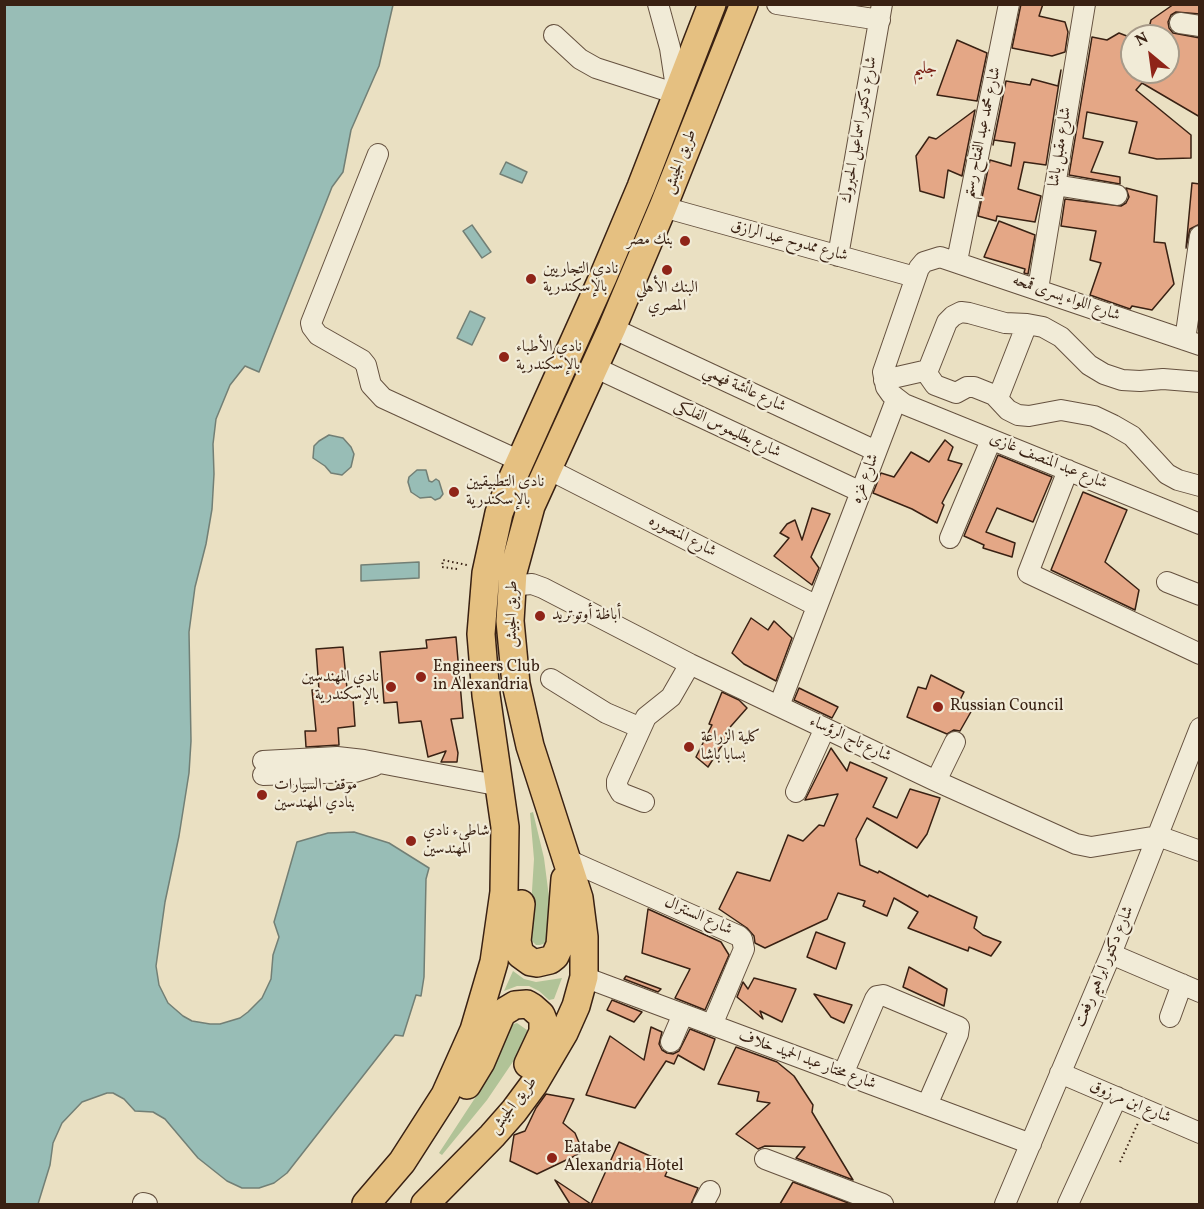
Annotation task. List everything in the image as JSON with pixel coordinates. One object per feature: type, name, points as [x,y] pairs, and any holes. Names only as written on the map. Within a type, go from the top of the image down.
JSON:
[{"type":"highway","name":"طريق الجيش","points":[[366,1204],[418,1140],[461,1063],[485,996],[500,927],[504,892],[506,827],[482,664],[483,603],[494,533],[510,484],[607,267],[712,4]]},
{"type":"highway","name":"طريق الجيش","points":[[425,1204],[514,1111],[534,1084],[564,1033],[576,1005],[584,977],[584,937],[579,898],[522,715],[512,652],[511,590],[522,534],[531,506],[612,328],[744,4]]},
{"type":"highway","points":[[506,827],[515,857],[520,888],[518,948],[520,954],[531,962],[543,963],[550,960],[558,951],[568,860]]},
{"type":"highway","points":[[418,1140],[446,1112],[471,1079],[505,1011],[521,1004],[537,1010],[544,1026],[524,1075],[514,1111]]},
{"type":"street","points":[[554,35],[580,59],[596,68],[677,94],[670,48],[658,4]]},
{"type":"street","points":[[777,4],[881,12]]},
{"type":"street","name":"شارع محمد عبد الفتاح رستم","points":[[957,261],[1009,4]]},
{"type":"street","name":"شارع مقبل باشا","points":[[1038,289],[1084,5]]},
{"type":"street","name":"شارع دكتور اسماعيل الحبروك","points":[[838,256],[881,12]]},
{"type":"street","points":[[378,154],[311,323],[312,327],[318,335],[362,360],[366,365],[371,385],[383,398],[520,462]]},
{"type":"street","points":[[1055,185],[1117,195]]},
{"type":"street","name":"شارع ممدوح عبد الرازق","points":[[663,207],[915,277]]},
{"type":"street","points":[[1192,342],[1200,236]]},
{"type":"street","name":"شارع اللواء يسرى قمحه","points":[[915,277],[924,262],[940,257],[1192,342]]},
{"type":"street","points":[[896,400],[886,387],[884,364],[915,277]]},
{"type":"street","points":[[1200,382],[1163,379],[1122,380],[1104,374],[1089,365],[1061,337],[1043,327],[1005,323],[961,312],[947,322],[928,370],[928,375],[935,385],[952,392],[961,392],[967,387],[974,387],[998,398],[1008,410],[1018,415],[1029,416],[1061,410],[1094,416],[1132,436],[1167,474],[1178,480],[1200,486]]},
{"type":"street","points":[[998,398],[1027,324]]},
{"type":"street","name":"شارع عائشة فهمي","points":[[612,328],[876,451]]},
{"type":"street","name":"شارع بطليموس الفلكى","points":[[594,368],[861,492]]},
{"type":"street","points":[[884,380],[928,370]]},
{"type":"street","name":"شارع غزه","points":[[778,706],[896,400]]},
{"type":"street","name":"شارع عبد المنصف غازى","points":[[896,400],[1200,524]]},
{"type":"street","points":[[950,538],[992,440]]},
{"type":"street","name":"شارع المنصوره","points":[[548,469],[817,606]]},
{"type":"street","points":[[1068,471],[1028,573],[1200,654]]},
{"type":"street","points":[[1167,582],[1200,596]]},
{"type":"street","name":"شارع تاج الرؤساء","points":[[511,590],[520,585],[532,584],[543,588],[690,664],[936,781],[1076,844],[1091,847],[1158,836],[1200,851]]},
{"type":"street","points":[[644,802],[621,793],[616,786],[650,712],[671,696],[690,664]]},
{"type":"street","points":[[551,679],[606,713],[641,728]]},
{"type":"street","points":[[796,792],[825,728]]},
{"type":"street","name":"شارع دكتور ابراهيم رفعت","points":[[1011,1203],[1030,1144],[1112,954],[1200,728]]},
{"type":"street","points":[[936,781],[955,742]]},
{"type":"street","points":[[263,768],[337,757],[501,786]]},
{"type":"street","name":"شارع السنترال","points":[[568,860],[742,939],[744,949],[712,1025]]},
{"type":"street","points":[[1112,954],[1191,988],[1170,1017]]},
{"type":"street","name":"شارع مختار عبد الحميد خلاف","points":[[584,977],[1030,1144]]},
{"type":"street","points":[[843,1074],[875,999],[883,995],[959,1027],[927,1105]]},
{"type":"street","points":[[671,1042],[682,1014]]},
{"type":"street","name":"شارع ابن مرزوق","points":[[1060,1073],[1200,1133]]},
{"type":"street","points":[[1068,1204],[1117,1097]]},
{"type":"street","points":[[765,1159],[883,1204]]},
{"type":"path","points":[[457,568],[442,567],[443,560],[470,565]]},
{"type":"path","points":[[1120,1162],[1144,1109]]},
{"type":"green space","points":[[533,812],[544,858],[550,905],[549,942],[540,945],[536,945],[529,938],[534,859],[530,813]]},
{"type":"green space","points":[[513,971],[524,979],[536,982],[562,978],[554,999],[549,1000],[529,986],[517,986],[504,991]]},
{"type":"green space","points":[[517,1023],[527,1030],[527,1041],[487,1100],[442,1155],[439,1153],[475,1098],[510,1025]]},
{"type":"water","points":[[5,4],[393,5],[379,66],[351,130],[343,172],[332,187],[259,372],[245,366],[230,385],[216,419],[213,444],[212,509],[195,587],[189,632],[191,741],[189,773],[165,902],[156,966],[159,985],[168,1003],[183,1016],[192,1021],[210,1024],[220,1024],[240,1018],[262,998],[271,979],[273,955],[279,937],[274,922],[297,842],[328,833],[354,832],[389,843],[429,868],[426,879],[424,977],[421,996],[416,995],[403,1036],[395,1035],[287,1173],[274,1183],[259,1188],[242,1188],[227,1181],[198,1158],[165,1119],[153,1112],[135,1111],[124,1099],[113,1093],[107,1093],[82,1102],[62,1123],[53,1143],[50,1165],[38,1204],[5,1204]]},
{"type":"water","points":[[506,162],[527,172],[522,183],[500,174]]},
{"type":"water","points":[[472,225],[491,252],[482,258],[463,231]]},
{"type":"water","points":[[470,311],[485,318],[472,345],[457,338]]},
{"type":"water","points":[[329,435],[343,438],[354,454],[351,467],[342,475],[331,473],[313,458],[314,446]]},
{"type":"water","points":[[417,470],[426,470],[429,481],[436,479],[439,481],[443,494],[440,498],[435,500],[431,497],[420,498],[411,492],[409,477]]},
{"type":"water","points":[[419,562],[419,578],[361,581],[361,565]]},
{"type":"building","points":[[1021,4],[1043,4],[1039,16],[1065,22],[1068,32],[1065,52],[1052,56],[1012,48]]},
{"type":"building","points":[[1174,4],[1200,4],[1200,14],[1176,12],[1171,15],[1168,24],[1150,24],[1151,20]]},
{"type":"building","points":[[1119,33],[1120,84],[1141,84],[1136,90],[1191,135],[1191,158],[1157,159],[1129,153],[1137,122],[1087,112],[1083,138],[1103,142],[1091,172],[1120,177],[1120,184],[1069,175],[1092,37],[1107,40]]},
{"type":"building","points":[[1180,34],[1200,38],[1200,117],[1144,84],[1180,84]]},
{"type":"building","points":[[957,40],[987,53],[977,101],[937,95]]},
{"type":"building","points":[[1061,70],[1046,165],[1024,162],[1018,189],[1041,196],[1035,222],[997,216],[996,221],[978,216],[990,160],[1011,166],[1015,143],[994,140],[1006,81],[1030,85],[1032,79],[1058,86]]},
{"type":"building","points":[[975,110],[962,176],[948,170],[944,198],[920,191],[916,156],[929,137],[936,139]]},
{"type":"building","points":[[1192,183],[1200,184],[1200,224],[1190,229],[1186,248]]},
{"type":"building","points":[[1126,188],[1157,196],[1154,242],[1165,243],[1174,284],[1152,310],[1132,306],[1130,309],[1090,295],[1101,263],[1090,260],[1096,231],[1061,226],[1065,199],[1121,206],[1129,197]]},
{"type":"building","points":[[999,221],[1035,235],[1028,274],[1024,273],[1025,269],[984,257]]},
{"type":"building","points":[[945,440],[953,447],[948,460],[962,464],[942,503],[944,505],[937,523],[912,509],[873,493],[881,473],[894,477],[911,452],[929,462]]},
{"type":"building","points":[[998,455],[1052,477],[1033,522],[997,508],[986,532],[1015,543],[1012,557],[983,548],[984,545],[964,536]]},
{"type":"building","points":[[1083,492],[1127,510],[1105,562],[1139,590],[1135,610],[1051,570]]},
{"type":"building","points":[[812,508],[830,514],[811,557],[819,568],[812,585],[774,556],[789,538],[780,533],[787,524],[795,520],[802,540]]},
{"type":"building","points":[[751,618],[768,630],[774,621],[792,638],[776,681],[744,664],[732,653]]},
{"type":"building","name":"Engineers Club in Alexandria","points":[[456,637],[463,718],[451,719],[458,753],[457,762],[441,762],[446,751],[428,757],[421,721],[399,723],[397,702],[384,703],[380,652],[427,648],[426,640]]},
{"type":"building","points":[[343,647],[348,699],[353,698],[355,726],[338,728],[339,745],[306,747],[305,731],[316,731],[312,690],[319,690],[316,649]]},
{"type":"building","name":"Russian Council","points":[[931,675],[964,692],[958,704],[972,710],[960,731],[954,730],[947,734],[907,717],[918,687],[926,689]]},
{"type":"building","points":[[799,688],[838,707],[832,718],[794,700]]},
{"type":"building","points":[[722,692],[739,700],[747,708],[724,734],[728,736],[708,767],[696,757],[712,725],[709,724]]},
{"type":"building","points":[[831,748],[847,771],[850,762],[887,778],[873,807],[897,818],[910,789],[940,798],[927,834],[917,848],[867,818],[856,839],[860,865],[878,873],[879,871],[928,897],[929,895],[977,917],[974,928],[983,935],[1001,942],[991,956],[969,947],[968,951],[908,928],[918,912],[894,898],[887,916],[863,906],[865,901],[838,893],[827,919],[765,948],[755,943],[754,936],[747,928],[719,909],[737,872],[770,881],[788,835],[803,841],[819,825],[824,826],[838,794],[805,800]]},
{"type":"building","points":[[648,909],[721,942],[729,955],[705,1010],[675,998],[690,969],[642,953]]},
{"type":"building","points":[[816,932],[845,943],[836,969],[807,957]]},
{"type":"building","points":[[909,967],[947,989],[944,1006],[903,987]]},
{"type":"building","points":[[626,976],[661,989],[658,992],[624,979]]},
{"type":"building","points":[[754,978],[796,989],[782,1022],[760,1011],[763,1019],[737,997],[743,982],[748,989]]},
{"type":"building","points":[[814,994],[852,1005],[844,1023],[831,1017]]},
{"type":"building","points":[[612,1000],[642,1012],[634,1022],[607,1010]]},
{"type":"building","points":[[651,1027],[662,1032],[659,1044],[667,1053],[673,1054],[679,1051],[690,1029],[715,1039],[704,1070],[678,1055],[674,1064],[666,1061],[635,1108],[586,1095],[610,1036],[644,1060]]},
{"type":"building","points":[[736,1047],[777,1062],[794,1076],[813,1105],[812,1112],[853,1180],[796,1158],[805,1147],[765,1146],[758,1149],[736,1134],[770,1103],[757,1101],[759,1092],[718,1084]]},
{"type":"building","points":[[546,1094],[574,1099],[563,1123],[575,1133],[583,1152],[537,1174],[510,1161],[514,1135],[525,1131]]},
{"type":"building","points":[[619,1142],[670,1165],[665,1176],[698,1188],[691,1204],[591,1204]]},
{"type":"building","points":[[555,1180],[591,1204],[570,1204]]},
{"type":"building","points":[[793,1182],[851,1204],[780,1204]]},
{"type":"place","name":"بنك مصر","points":[[685,241]]},
{"type":"place","name":"البنك الأهلي المصري","points":[[667,270]]},
{"type":"place","name":"نادي التجاريين بالإسكندرية","points":[[531,279]]},
{"type":"place","name":"نادي الأطباء بالإسكندرية","points":[[504,357]]},
{"type":"place","name":"نادي التطبيقيين بالإسكندرية","points":[[454,492]]},
{"type":"place","name":"أباظة أوتوتريد","points":[[540,616]]},
{"type":"place","name":"Engineers Club in Alexandria","points":[[421,677]]},
{"type":"place","name":"نادي المهندسين بالإسكندرية","points":[[391,687]]},
{"type":"place","name":"Russian Council","points":[[938,707]]},
{"type":"place","name":"كلية الزراعة بسابا باشا","points":[[689,747]]},
{"type":"place","name":"موقف السيارات بنادي المهندسين","points":[[262,795]]},
{"type":"place","name":"شاطيء نادي المهندسين","points":[[411,841]]},
{"type":"place","name":"Eatabe Alexandria Hotel","points":[[552,1158]]},
{"type":"district","name":"جليم","points":[[925,70]]}]
